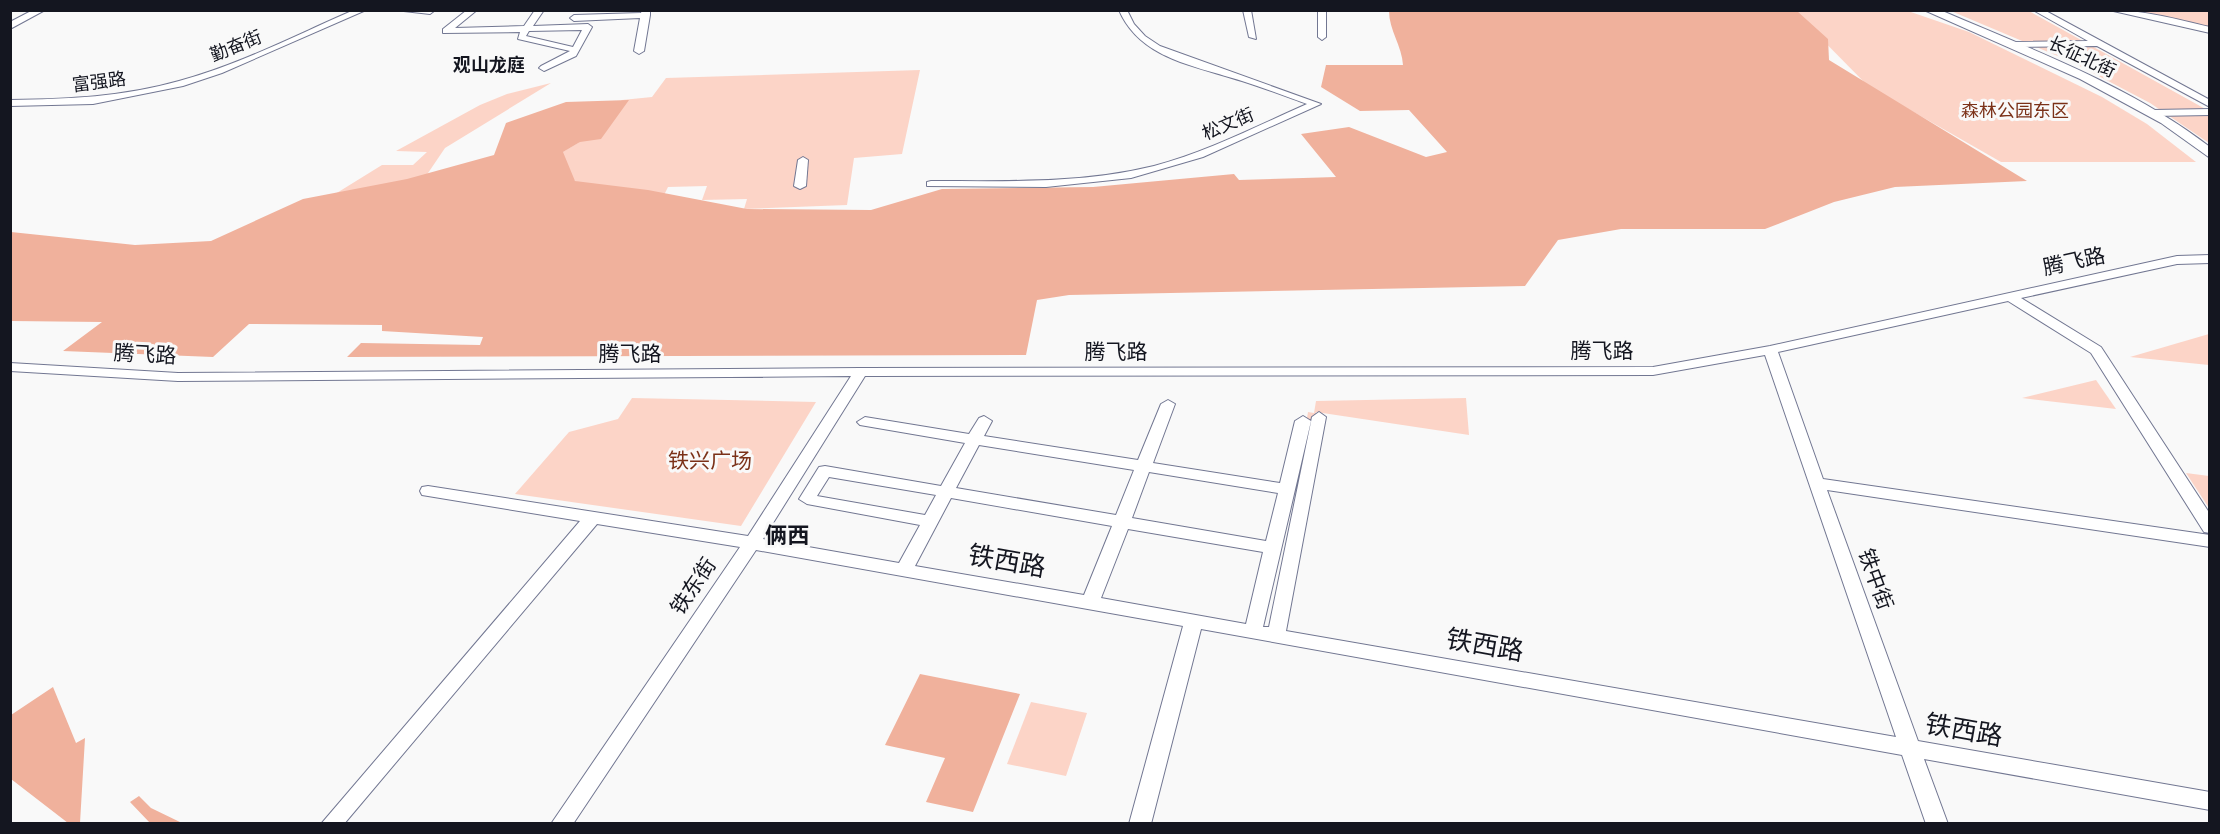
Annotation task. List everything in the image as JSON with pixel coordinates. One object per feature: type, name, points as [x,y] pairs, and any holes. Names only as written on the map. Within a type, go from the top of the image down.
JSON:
[{"type":"main road","name":"长征北街","points":[[1929,10],[2084,76],[2153,113],[2210,154]]},
{"type":"street","points":[[10,26],[41,10]]},
{"type":"street","name":"勤奋街","points":[[189,81],[362,10]]},
{"type":"street","points":[[399,10],[430,11]]},
{"type":"street","points":[[473,10],[446,31],[524,33],[575,50]]},
{"type":"street","points":[[524,33],[540,10]]},
{"type":"street","name":"松文街","points":[[931,184],[1065,182],[1158,168],[1201,154],[1316,104],[1244,78],[1194,66],[1162,51],[1130,27],[1123,10]]},
{"type":"street","points":[[1247,10],[1253,37]]},
{"type":"street","points":[[1322,10],[1322,37]]},
{"type":"street","points":[[2037,10],[2210,104]]},
{"type":"street","points":[[2113,10],[2210,30]]},
{"type":"street","points":[[460,20],[470,22],[646,13],[639,51]]},
{"type":"street","points":[[489,37],[588,27],[573,54],[544,68]]},
{"type":"street","points":[[2011,45],[2099,44]]},
{"type":"street","name":"富强路","points":[[10,103],[93,101],[142,93],[189,81]]},
{"type":"street","points":[[2153,113],[2210,112]]},
{"type":"street","points":[[800,186],[802,160]]},
{"type":"street","name":"腾飞路","points":[[10,368],[178,377],[861,372],[1653,371],[1770,350],[2177,260],[2210,259]]},
{"type":"street","points":[[2008,296],[2096,350],[2210,528]]},
{"type":"street","name":"铁中街","points":[[1770,350],[1937,824]]},
{"type":"street","name":"铁东街","points":[[561,824],[752,543],[861,372]]},
{"type":"street","points":[[1090,603],[1168,404]]},
{"type":"street","points":[[1253,632],[1287,489],[1311,419],[1276,636]]},
{"type":"street","points":[[904,570],[984,421]]},
{"type":"street","points":[[865,422],[1287,489]]},
{"type":"street","points":[[930,521],[807,499],[825,471],[1273,548]]},
{"type":"street","points":[[1817,483],[2210,541]]},
{"type":"street","name":"铁西路","points":[[428,491],[752,543],[2210,801]]},
{"type":"street","points":[[331,824],[593,517]]},
{"type":"street","points":[[1140,824],[1194,621]]},
{"type":"green space","name":"森林公园东区","points":[[1794,11],[1908,11],[1969,32],[2102,97],[2147,124],[2196,162],[2001,162],[1868,86]]},
{"type":"green space","points":[[1951,11],[2029,11],[2209,111],[2209,143],[2150,103],[2072,62]]},
{"type":"green space","points":[[2135,11],[2209,11],[2209,29]]},
{"type":"green space","points":[[920,70],[902,154],[854,158],[847,205],[744,209],[747,199],[702,200],[707,186],[668,187],[663,197],[603,199],[563,173],[561,153],[578,143],[622,100],[652,97],[666,78]]},
{"type":"green space","points":[[551,83],[445,148],[424,179],[327,199],[382,165],[413,165],[427,152],[396,151],[480,105],[507,94]]},
{"type":"green space","points":[[2209,334],[2209,365],[2130,357]]},
{"type":"green space","points":[[2096,380],[2116,409],[2022,398]]},
{"type":"green space","name":"铁兴广场","points":[[632,398],[816,402],[741,526],[515,494],[569,432],[618,419]]},
{"type":"green space","points":[[1466,398],[1469,435],[1316,412],[1311,438],[1304,437],[1308,412],[1314,413],[1316,401]]},
{"type":"green space","points":[[2186,473],[2209,476],[2209,508]]},
{"type":"green space","points":[[1031,702],[1087,713],[1066,776],[1007,764]]},
{"type":"shaded area","points":[[1389,11],[1797,11],[1828,39],[1829,60],[2027,181],[1895,187],[1834,202],[1765,229],[1621,229],[1558,240],[1525,286],[1069,295],[1037,300],[1026,355],[347,357],[361,343],[480,345],[483,337],[382,331],[382,325],[249,324],[213,357],[63,351],[102,322],[11,321],[11,232],[135,245],[211,241],[303,199],[407,179],[494,155],[506,123],[566,102],[629,100],[601,139],[580,142],[563,152],[575,181],[648,190],[747,209],[871,210],[942,189],[1093,187],[1234,174],[1239,180],[1336,177],[1301,134],[1349,127],[1426,157],[1447,152],[1409,110],[1360,111],[1321,87],[1326,65],[1403,65]]},
{"type":"shaded area","points":[[920,674],[1020,694],[973,812],[926,802],[945,758],[885,745]]},
{"type":"shaded area","points":[[53,687],[76,743],[85,738],[80,823],[68,823],[11,779],[11,715]]},
{"type":"shaded area","points":[[139,796],[151,808],[182,823],[150,823],[130,802]]},
{"type":"district","name":"观山龙庭","points":[[489,65]]},
{"type":"district","name":"俩西","points":[[787,535]]}]
